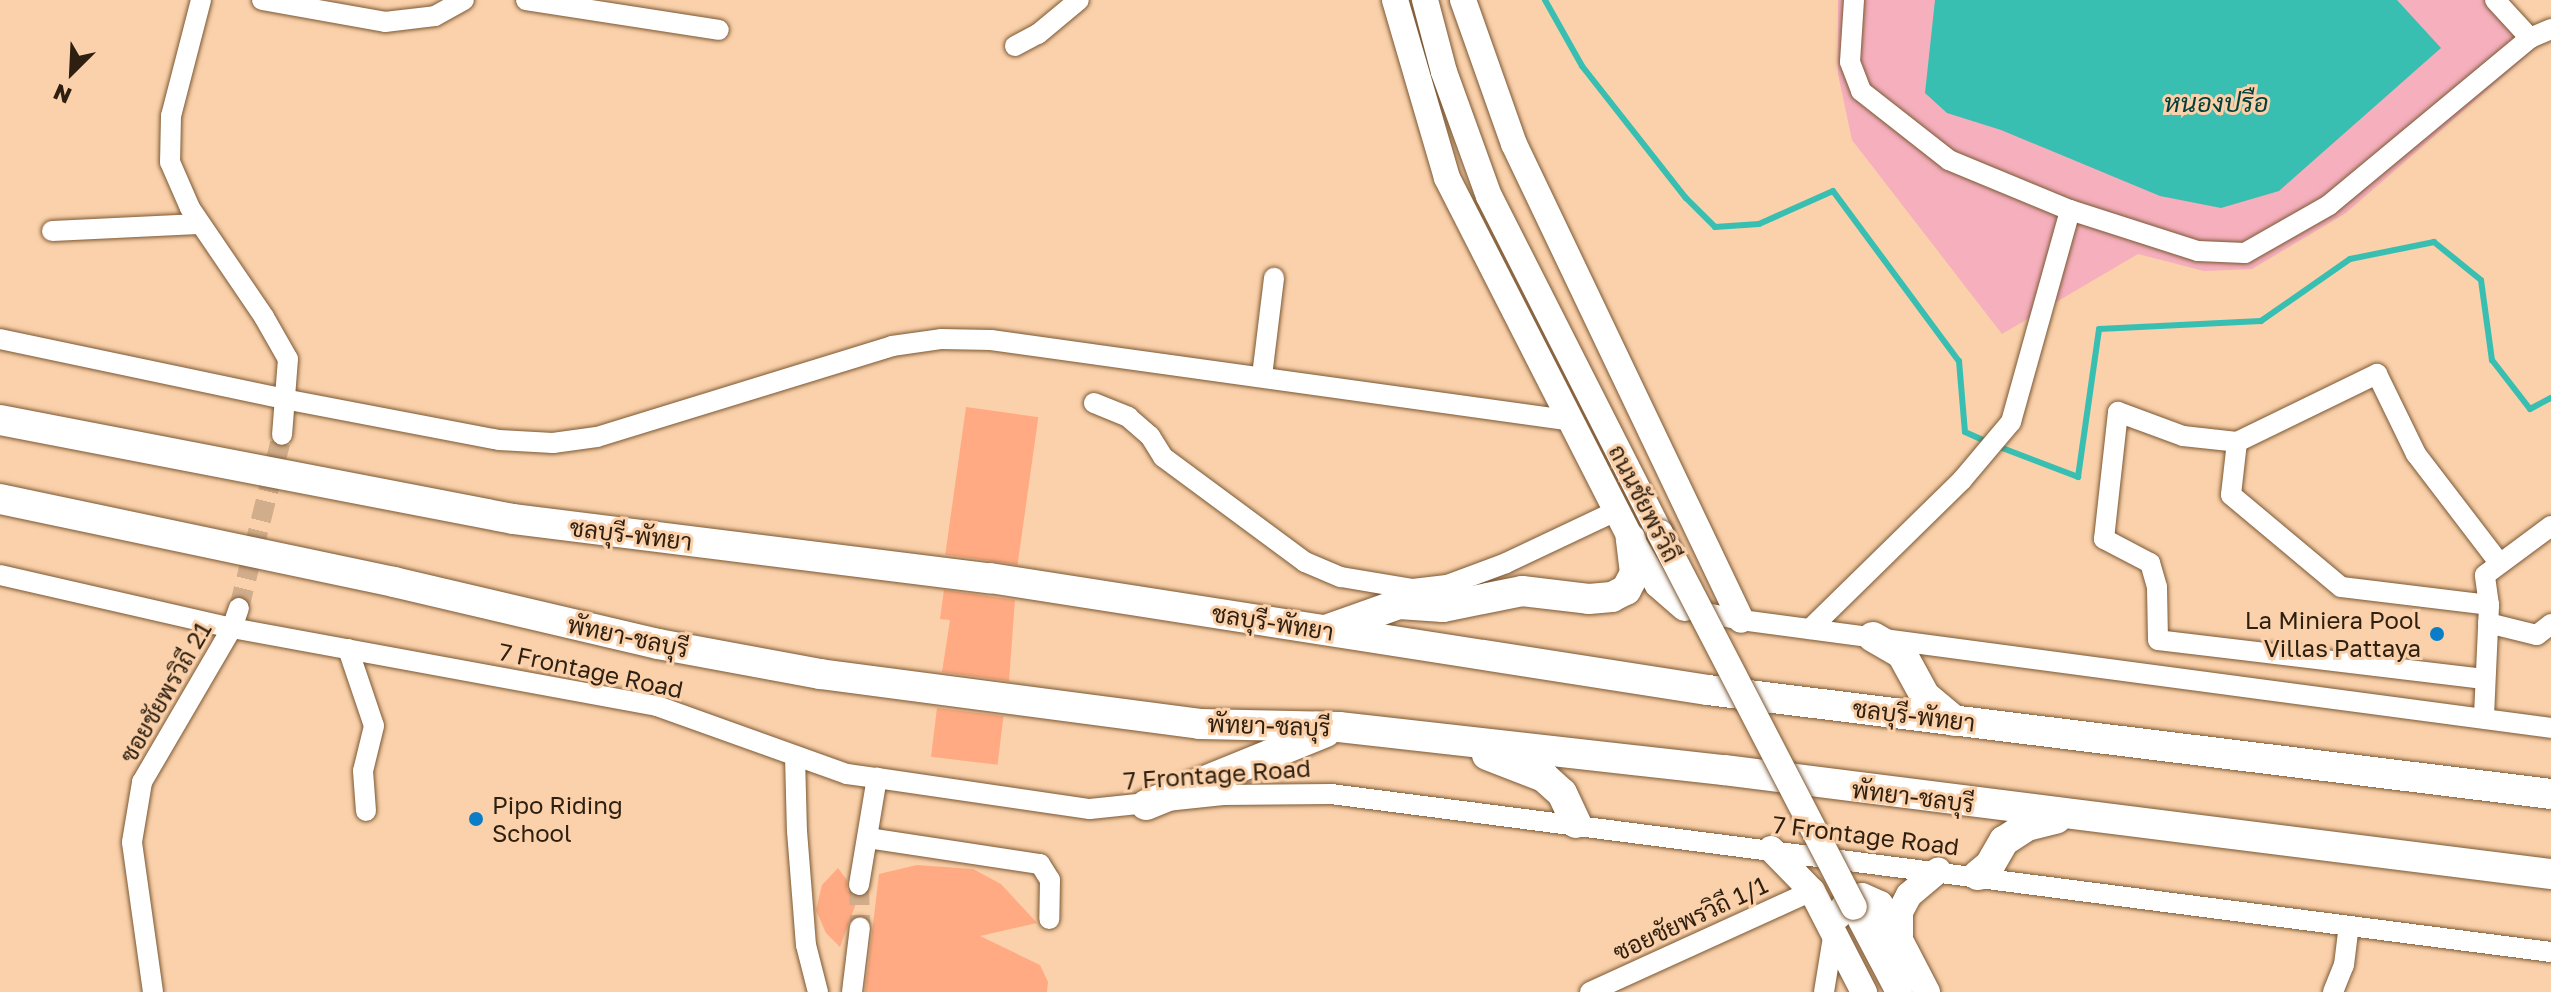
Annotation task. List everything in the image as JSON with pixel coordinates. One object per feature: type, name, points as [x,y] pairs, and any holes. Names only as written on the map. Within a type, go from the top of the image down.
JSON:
[{"type":"highway","name":"ชลบุรี-พัทยา","points":[[0,420],[513,519],[990,578],[1708,690],[2551,794]]},
{"type":"highway","name":"พัทยา-ชลบุรี","points":[[0,499],[394,582],[658,644],[820,674],[1200,724],[1339,727],[1724,770],[2070,816],[2551,874]]},
{"type":"highway","points":[[1324,631],[1399,604],[1443,607],[1522,591],[1589,599],[1612,597],[1626,590],[1635,573],[1646,536]]},
{"type":"highway","points":[[1873,637],[1902,654],[1925,696],[1955,721]]},
{"type":"highway","points":[[1146,805],[1339,727]]},
{"type":"highway","points":[[1447,740],[1544,777],[1562,793],[1576,823]]},
{"type":"highway","points":[[1978,875],[1990,865],[2004,841],[2027,826],[2070,816]]},
{"type":"main road","name":"ถนนชัยพรวิถี","points":[[1395,0],[1447,178],[1618,510],[1646,536],[1658,585],[1684,608]]},
{"type":"main road","name":"ถนนชัยพรวิถี","points":[[1425,0],[1444,72],[1489,196],[1646,536],[1899,992]]},
{"type":"main road","name":"ถนนชัยพรวิถี","points":[[1463,0],[1514,144],[1741,620]]},
{"type":"main road","points":[[1771,849],[1812,891],[1864,992]]},
{"type":"main road","points":[[1900,940],[1900,912],[1909,895],[1938,871]]},
{"type":"main road","points":[[1834,931],[1845,905],[1862,896],[1880,904],[1927,992]]},
{"type":"street","points":[[201,0],[171,116],[170,162],[199,224],[264,317],[288,359],[282,435]]},
{"type":"street","points":[[262,0],[385,22],[435,16],[464,0]]},
{"type":"street","points":[[526,0],[719,30]]},
{"type":"street","points":[[1015,46],[1038,34],[1079,0]]},
{"type":"street","points":[[1854,0],[1850,62],[1861,91],[1949,160],[2070,210],[2198,251],[2245,253],[2329,205],[2530,38],[2551,29]]},
{"type":"street","points":[[2495,0],[2530,38]]},
{"type":"street","points":[[1810,629],[1972,468],[2011,422],[2070,210]]},
{"type":"street","points":[[52,231],[199,224]]},
{"type":"street","points":[[1262,376],[1274,278]]},
{"type":"street","points":[[0,339],[284,399],[499,440],[553,443],[597,437],[892,346],[941,339],[991,340],[1573,421]]},
{"type":"street","points":[[2484,679],[2158,640],[2157,587],[2150,563],[2104,539],[2118,412],[2183,436],[2237,442],[2377,374],[2416,454],[2500,564]]},
{"type":"street","points":[[1094,403],[1128,417],[1150,436],[1163,457],[1305,562],[1341,577],[1413,589],[1447,585],[1506,563],[1618,510]]},
{"type":"street","points":[[2237,442],[2231,495],[2341,587],[2489,614],[2537,635],[2551,624]]},
{"type":"street","points":[[2484,716],[2489,614],[2485,575],[2551,526]]},
{"type":"street","name":"7 Frontage Road","points":[[0,575],[232,628],[657,706],[847,774],[1090,809],[1223,795],[1331,794],[1978,875],[2551,952]]},
{"type":"street","name":"ซอยชัยพรวิถี 21","points":[[153,992],[132,842],[142,782],[232,628],[239,608]]},
{"type":"street","points":[[1684,608],[1741,620],[2484,716],[2551,728]]},
{"type":"street","points":[[348,649],[374,726],[363,771],[366,811]]},
{"type":"street","points":[[795,756],[806,945],[818,992]]},
{"type":"street","points":[[859,885],[877,778]]},
{"type":"street","points":[[868,838],[1040,864],[1050,880],[1049,919]]},
{"type":"street","name":"ซอยชัยพรวิถี 1/1","points":[[1590,992],[1812,891]]},
{"type":"street","points":[[2333,992],[2344,965],[2349,926]]},
{"type":"street","points":[[852,992],[860,927]]},
{"type":"street","points":[[1824,992],[1834,931]]},
{"type":"shaded area","points":[[1838,0],[2507,0],[2540,44],[2346,213],[2252,269],[2204,271],[2138,254],[2002,334],[1852,140],[1838,74]]},
{"type":"water","name":"หนองปรือ","points":[[1935,0],[2397,0],[2441,48],[2279,191],[2221,208],[2160,196],[2001,130],[1947,113],[1925,93]]},
{"type":"building","points":[[966,407],[1038,417],[1018,565],[945,555]]},
{"type":"building","points":[[944,590],[1015,600],[1009,681],[942,672],[950,620],[940,619]]},
{"type":"building","points":[[937,708],[1004,716],[998,765],[931,757]]},
{"type":"building","points":[[917,865],[973,869],[1001,884],[1037,923],[980,936],[1040,965],[1048,982],[1047,992],[865,992],[879,874]]},
{"type":"building","points":[[838,868],[847,880],[847,890],[858,898],[840,947],[826,933],[816,910],[822,885]]},
{"type":"waterway","points":[[1545,0],[1582,66],[1686,198],[1715,227],[1759,224],[1833,191],[1959,361],[1965,432],[1987,442]]},
{"type":"waterway","points":[[1997,446],[2078,477],[2099,329],[2261,321],[2350,259],[2434,242],[2481,280],[2492,360],[2530,409],[2551,398]]},
{"type":"tunnel","points":[[239,608],[282,435]]},
{"type":"tunnel","points":[[859,885],[860,927]]},
{"type":"place","name":"La Miniera Pool Villas Pattaya","points":[[2437,634]]},
{"type":"place","name":"Pipo Riding School","points":[[476,819]]}]
